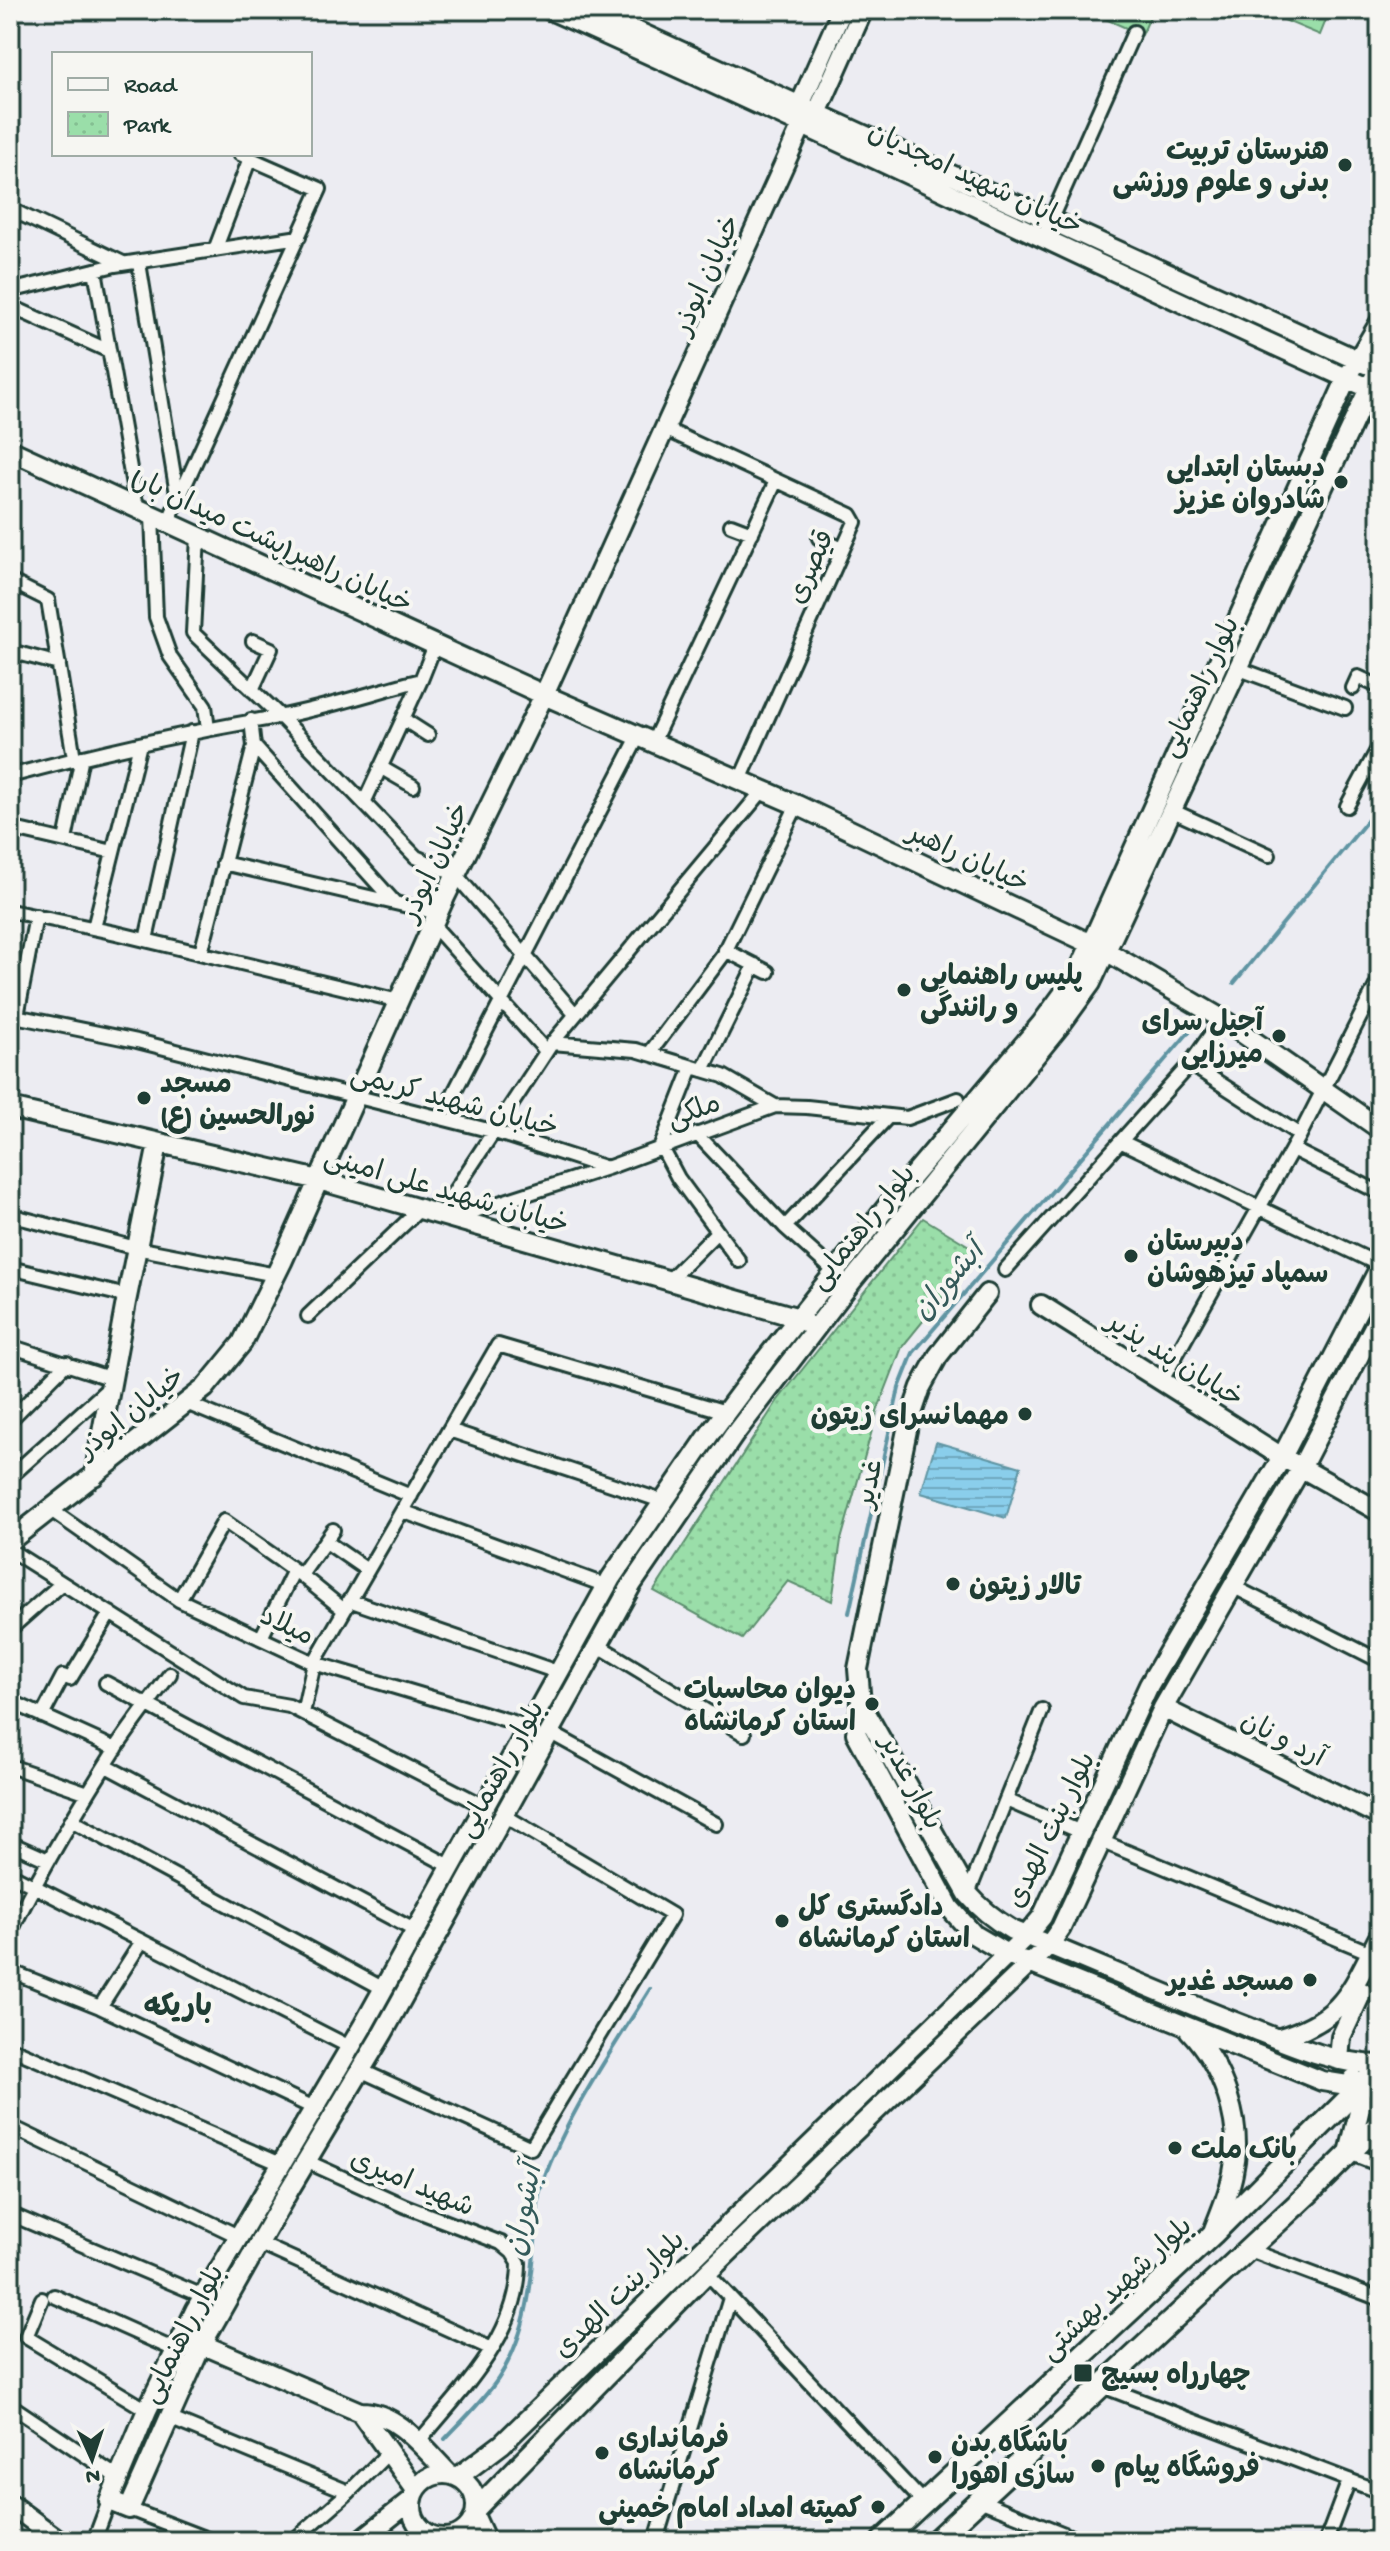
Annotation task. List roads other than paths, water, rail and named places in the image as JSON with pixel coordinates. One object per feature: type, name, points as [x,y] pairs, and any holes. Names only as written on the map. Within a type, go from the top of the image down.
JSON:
[{"type":"main road","name":"خیابان شهید امجدیان","points":[[550,10],[1374,390]]},
{"type":"main road","name":"خیابان شهید امجدیان","points":[[590,10],[1379,368]]},
{"type":"main road","points":[[802,125],[842,10]]},
{"type":"main road","points":[[808,109],[863,10]]},
{"type":"main road","name":"خیابان ابوذر","points":[[10,1541],[205,1388],[242,1343],[276,1275],[456,875],[544,695],[802,125]]},
{"type":"main road","name":"بلوار راهنمایی","points":[[129,2509],[202,2344],[505,1816],[632,1584],[734,1435],[1091,983],[1098,948],[1347,378],[1380,322]]},
{"type":"main road","name":"بلوار راهنمایی","points":[[109,2501],[147,2410],[203,2296],[384,1989],[607,1586],[662,1501],[726,1412],[924,1163],[1041,1024],[1098,948],[1171,810],[1374,390],[1379,368]]},
{"type":"main road","name":"خیابان راهبر(پشت میدان بار)","points":[[10,450],[510,679]]},
{"type":"main road","name":"خیابان راهبر","points":[[510,679],[645,741],[797,805],[1098,948],[1222,1019],[1380,1129]]},
{"type":"main road","name":"خیابان شهید علی امینی","points":[[10,1108],[319,1180],[419,1210],[449,1210],[668,1281],[799,1318],[816,1329]]},
{"type":"main road","points":[[94,1476],[158,1144]]},
{"type":"main road","name":"بلوار بنت الهدی","points":[[454,2475],[502,2444],[1026,1936],[1042,1917],[1149,1685],[1282,1457],[1380,1266]]},
{"type":"main road","name":"غدیر","points":[[861,1704],[858,1669],[908,1425],[921,1387],[938,1356],[987,1294]]},
{"type":"main road","name":"خیابان پند پذیر","points":[[1041,1305],[1282,1457],[1380,1512]]},
{"type":"main road","name":"بلوار بنت الهدی","points":[[476,2513],[707,2273],[1049,1945],[1061,1928],[1163,1708],[1301,1468],[1380,1315]]},
{"type":"main road","name":"بلوار غدیر","points":[[861,1704],[968,1894],[999,1922],[1136,1984],[1277,2039],[1339,2060],[1380,2066]]},
{"type":"main road","name":"بلوار غدیر","points":[[861,1704],[856,1733],[950,1908],[973,1934],[1007,1954],[1322,2081],[1370,2085]]},
{"type":"main road","name":"آرد و نان","points":[[1163,1708],[1380,1816]]},
{"type":"main road","points":[[1349,2153],[1360,2108],[1370,2085],[1339,2060],[1341,2037],[1375,1956],[1380,1935]]},
{"type":"main road","points":[[1277,2039],[1295,2034],[1338,2009],[1375,1956]]},
{"type":"main road","points":[[1184,2025],[1201,2042],[1211,2060],[1225,2088],[1233,2120],[1234,2172],[1213,2234]]},
{"type":"main road","name":"بلوار شهید بهشتی","points":[[882,2541],[1370,2085],[1380,2066]]},
{"type":"main road","points":[[935,2541],[1380,2123]]},
{"type":"main road","points":[[179,2343],[202,2344],[360,2412],[377,2411],[395,2422],[472,2490],[486,2541]]},
{"type":"main road","points":[[360,2412],[390,2451],[414,2495],[415,2519],[421,2537],[447,2540],[463,2532],[476,2513]]},
{"type":"main road","points":[[360,2541],[414,2495],[430,2477],[454,2475]]},
{"type":"main road","points":[[109,2501],[129,2509]]},
{"type":"main road","points":[[10,2504],[60,2541]]},
{"type":"street","points":[[1042,239],[1134,32]]},
{"type":"street","points":[[152,515],[178,500],[320,189],[245,156],[215,250]]},
{"type":"street","points":[[10,209],[132,263]]},
{"type":"street","points":[[10,291],[132,263],[299,237]]},
{"type":"street","points":[[132,263],[178,500]]},
{"type":"street","points":[[95,270],[109,351],[152,515],[156,617],[170,656],[205,706],[208,729]]},
{"type":"street","points":[[10,306],[109,351]]},
{"type":"street","name":"قیصری","points":[[665,429],[854,518],[855,522],[740,780]]},
{"type":"street","points":[[441,1118],[525,956],[645,741],[776,481]]},
{"type":"street","points":[[731,525],[752,533]]},
{"type":"street","points":[[198,536],[193,633],[280,716],[416,857],[456,875],[575,1014]]},
{"type":"street","points":[[819,538],[842,549]]},
{"type":"street","points":[[10,581],[48,600],[78,758],[65,840]]},
{"type":"street","points":[[252,690],[271,649],[253,641]]},
{"type":"street","points":[[364,803],[435,645]]},
{"type":"street","points":[[10,651],[59,664]]},
{"type":"street","points":[[1237,668],[1345,708]]},
{"type":"street","points":[[1353,688],[1358,677],[1380,687]]},
{"type":"street","points":[[10,776],[192,732],[280,716],[421,680]]},
{"type":"street","points":[[403,719],[428,735]]},
{"type":"street","points":[[201,953],[254,746],[251,720]]},
{"type":"street","points":[[146,940],[192,732]]},
{"type":"street","points":[[94,928],[140,744]]},
{"type":"street","points":[[1347,806],[1380,745]]},
{"type":"street","points":[[254,746],[395,903]]},
{"type":"street","points":[[380,767],[413,786]]},
{"type":"street","points":[[449,1210],[492,1131],[549,1047],[763,790]]},
{"type":"street","points":[[649,1054],[725,950],[797,805]]},
{"type":"street","points":[[1171,810],[1269,855]]},
{"type":"street","points":[[10,828],[113,852]]},
{"type":"street","points":[[223,863],[395,903],[436,919],[502,1001],[549,1047],[636,1050],[723,1076],[775,1106]]},
{"type":"street","points":[[10,911],[146,940],[399,1001]]},
{"type":"street","points":[[14,1015],[36,916]]},
{"type":"street","points":[[725,950],[768,972]]},
{"type":"street","points":[[739,1261],[678,1178],[661,1146],[698,1069],[755,965]]},
{"type":"street","points":[[1161,1382],[1300,1135],[1380,978]]},
{"type":"street","name":"خیابان شهید کریمی","points":[[14,1015],[137,1041],[492,1131],[607,1168]]},
{"type":"street","points":[[1005,1270],[1190,1064],[1222,1019]]},
{"type":"street","points":[[1190,1064],[1300,1135]]},
{"type":"street","name":"ملکی","points":[[449,1210],[607,1168],[775,1106],[907,1118],[958,1099]]},
{"type":"street","points":[[785,1227],[888,1117]]},
{"type":"street","points":[[697,1134],[785,1227],[836,1273]]},
{"type":"street","points":[[1122,1142],[1380,1266]]},
{"type":"street","points":[[1292,1149],[1380,1193]]},
{"type":"street","points":[[308,1316],[419,1210]]},
{"type":"street","points":[[10,1215],[136,1248],[276,1275]]},
{"type":"street","points":[[668,1281],[717,1232]]},
{"type":"street","points":[[10,1268],[127,1296]]},
{"type":"street","points":[[305,1732],[314,1663],[498,1345],[726,1412]]},
{"type":"street","points":[[10,1362],[16,1348],[67,1363],[111,1382],[10,1477]]},
{"type":"street","points":[[10,1420],[67,1363]]},
{"type":"street","points":[[186,1403],[411,1496]]},
{"type":"street","points":[[449,1430],[662,1501]]},
{"type":"street","name":"میلاد","points":[[51,1510],[179,1600],[314,1663],[530,1727]]},
{"type":"street","points":[[402,1511],[607,1586]]},
{"type":"street","points":[[179,1600],[224,1521],[346,1605],[560,1673]]},
{"type":"street","points":[[261,1638],[298,1573],[329,1535],[367,1570]]},
{"type":"street","points":[[10,1550],[244,1698],[289,1706],[486,1807]]},
{"type":"street","points":[[10,1629],[62,1583]]},
{"type":"street","points":[[1232,1586],[1380,1661]]},
{"type":"street","points":[[42,1716],[63,1676],[70,1679],[110,1613]]},
{"type":"street","points":[[599,1646],[744,1734]]},
{"type":"street","points":[[10,1933],[71,1820],[116,1749],[170,1674]]},
{"type":"street","points":[[106,1683],[452,1867]]},
{"type":"street","points":[[10,1701],[116,1749]]},
{"type":"street","points":[[968,1894],[1042,1710]]},
{"type":"street","points":[[551,1733],[716,1824]]},
{"type":"street","points":[[10,1766],[88,1793]]},
{"type":"street","points":[[106,1766],[416,1931]]},
{"type":"street","points":[[1006,1800],[1081,1832]]},
{"type":"street","points":[[360,2070],[531,2148],[672,1915],[505,1816]]},
{"type":"street","points":[[71,1820],[384,1989]]},
{"type":"street","points":[[1101,1841],[1375,1956]]},
{"type":"street","points":[[10,1843],[48,1860]]},
{"type":"street","points":[[10,1874],[350,2047]]},
{"type":"street","points":[[100,2007],[142,1941]]},
{"type":"street","points":[[10,1971],[100,2007],[314,2108]]},
{"type":"street","points":[[10,2048],[281,2164]]},
{"type":"street","points":[[10,2126],[238,2236]]},
{"type":"street","points":[[1349,2153],[1380,2165]]},
{"type":"street","name":"شهید امیری","points":[[308,2162],[405,2206],[501,2243],[519,2263],[519,2276],[507,2322],[492,2349],[418,2443]]},
{"type":"street","points":[[10,2229],[15,2216],[203,2296]]},
{"type":"street","points":[[260,2244],[492,2349]]},
{"type":"street","points":[[1247,2249],[1380,2299]]},
{"type":"street","points":[[707,2273],[923,2502]]},
{"type":"street","points":[[147,2410],[26,2337],[48,2298],[179,2343]]},
{"type":"street","points":[[656,2540],[730,2298]]},
{"type":"street","points":[[1102,2386],[1380,2492]]},
{"type":"street","points":[[10,2405],[119,2478]]},
{"type":"street","points":[[169,2418],[349,2492]]},
{"type":"street","points":[[293,2541],[390,2451]]},
{"type":"street","points":[[1326,2541],[1349,2480]]},
{"type":"street","points":[[979,2500],[1082,2541]]},
{"type":"street","points":[[94,2541],[109,2501]]},
{"type":"street","points":[[129,2509],[212,2541]]},
{"type":"water","points":[[936,1442],[1021,1467],[1006,1518],[921,1493]]},
{"type":"waterway","name":"آبشوران","points":[[1234,983],[1371,816],[1380,794]]},
{"type":"waterway","name":"آبشوران","points":[[849,1613],[899,1388],[913,1353],[1189,1032]]},
{"type":"waterway","name":"آبشوران","points":[[445,2439],[486,2395],[510,2358],[519,2336],[530,2290],[539,2194],[548,2167],[588,2088],[650,1989]]},
{"type":"place","name":"هنرستان تربیت بدنی و علوم ورزشی","points":[[1345,165]]},
{"type":"place","name":"دبستان ابتدایی شادروان عزیز","points":[[1341,482]]},
{"type":"place","name":"پلیس راهنمایی و رانندگی","points":[[904,990]]},
{"type":"place","name":"آجیل سرای میرزایی","points":[[1279,1036]]},
{"type":"place","name":"مسجد نورالحسین (ع)","points":[[144,1098]]},
{"type":"place","name":"دبیرستان سمپاد تیزهوشان","points":[[1131,1256]]},
{"type":"place","name":"مهمانسرای زیتون","points":[[1025,1414]]},
{"type":"place","name":"تالار زیتون","points":[[953,1584]]},
{"type":"place","name":"دیوان محاسبات استان کرمانشاه","points":[[872,1704]]},
{"type":"place","name":"دادگستری کل استان کرمانشاه","points":[[782,1921]]},
{"type":"place","name":"مسجد غدیر","points":[[1310,1980]]},
{"type":"place","name":"بانک ملت","points":[[1175,2148]]},
{"type":"place","name":"چهارراه بسیج","points":[[1083,2373]]},
{"type":"place","name":"فرمانداری کرمانشاه","points":[[602,2453]]},
{"type":"place","name":"باشگاه بدن سازی اهورا","points":[[935,2457]]},
{"type":"place","name":"فروشگاه پیام","points":[[1098,2466]]},
{"type":"place","name":"کمیته امداد امام خمینی","points":[[878,2507]]},
{"type":"district","name":"باریکه","points":[[178,2005]]}]
